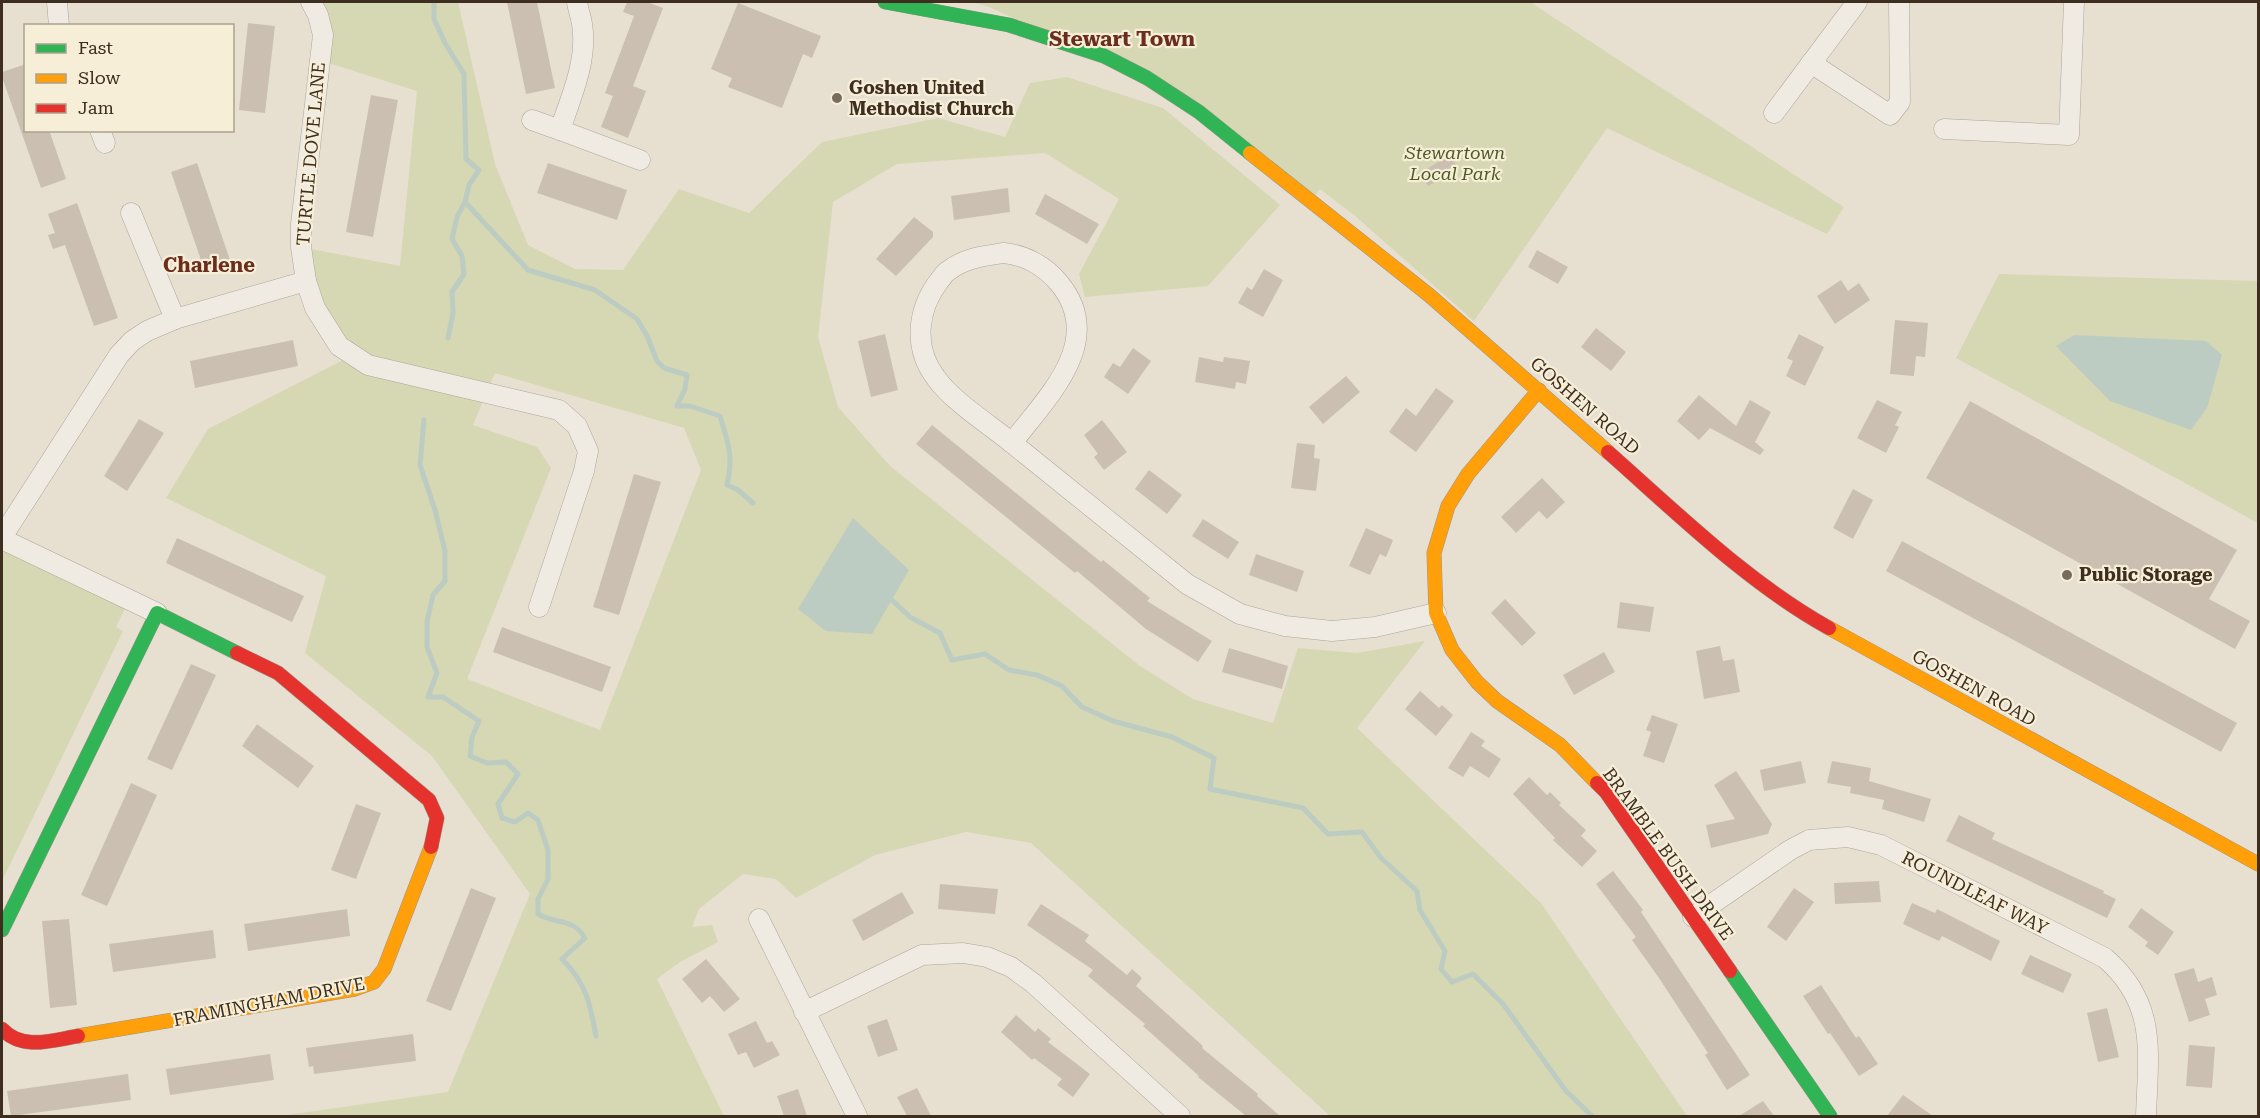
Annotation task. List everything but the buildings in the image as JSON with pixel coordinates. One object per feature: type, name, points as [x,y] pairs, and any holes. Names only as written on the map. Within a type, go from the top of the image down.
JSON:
[{"type":"street","points":[[57,2],[59,24]]},
{"type":"street","name":"TURTLE DOVE LANE","points":[[311,2],[318,15],[323,34],[301,225],[301,247],[306,281],[315,308],[339,346],[368,365],[559,410],[577,426],[588,451],[584,471],[539,607]]},
{"type":"street","points":[[560,130],[575,86],[583,49],[582,25],[577,2]]},
{"type":"street","name":"GOSHEN ROAD","points":[[885,2],[1009,25],[1104,56],[1147,78],[1199,112],[1429,295],[1717,548],[1769,588],[1820,623],[2259,864]]},
{"type":"street","points":[[1774,113],[1857,2]]},
{"type":"street","points":[[1811,63],[1890,115],[1900,102],[1899,2]]},
{"type":"street","points":[[1944,129],[2069,135],[2073,2]]},
{"type":"street","points":[[532,120],[640,160]]},
{"type":"street","points":[[131,213],[175,319]]},
{"type":"street","points":[[1012,443],[1067,371],[1077,340],[1077,322],[1068,294],[1050,272],[1019,255],[1004,253],[972,257],[947,271],[929,294],[919,325],[921,345],[934,376],[944,388],[1012,443],[1187,584],[1240,614],[1285,626],[1332,631],[1375,627],[1436,613]]},
{"type":"street","points":[[2,538],[119,355],[132,341],[147,331],[175,319],[306,281]]},
{"type":"street","name":"BRAMBLE BUSH DRIVE","points":[[1539,390],[1468,474],[1448,506],[1434,553],[1436,613],[1452,650],[1477,682],[1497,701],[1560,745],[1606,792],[1830,1116]]},
{"type":"street","name":"FRAMINGHAM DRIVE","points":[[2,538],[278,673],[429,800],[437,818],[434,840],[384,969],[374,982],[355,988],[40,1042],[24,1042],[6,1035],[2,1029]]},
{"type":"street","points":[[2,930],[157,614]]},
{"type":"street","name":"ROUNDLEAF WAY","points":[[1693,917],[1790,850],[1809,840],[1848,837],[1881,845],[2105,958],[2121,972],[2142,1007],[2149,1040],[2146,1116]]},
{"type":"street","points":[[759,919],[856,1116]]},
{"type":"street","points":[[804,1012],[922,956],[963,953],[987,957],[1011,967],[1033,983],[1180,1116]]},
{"type":"green space","points":[[311,2],[458,2],[495,164],[528,245],[575,269],[623,270],[679,189],[749,213],[822,142],[938,118],[1005,137],[1030,83],[1067,77],[1163,108],[1280,205],[1208,286],[1085,297],[1079,274],[1119,199],[1045,153],[897,164],[833,202],[818,337],[838,407],[890,466],[1140,666],[1193,699],[1273,723],[1298,648],[1357,653],[1425,641],[1357,728],[1541,903],[1687,1116],[1330,1116],[1031,843],[966,832],[875,855],[796,898],[776,879],[743,874],[699,909],[692,927],[712,925],[718,942],[680,962],[657,979],[724,1116],[280,1116],[448,1092],[530,894],[432,756],[305,653],[326,576],[166,498],[208,429],[351,356],[339,346],[301,247],[400,266],[417,91],[319,60]],"holes":[[[495,373],[684,428],[701,470],[600,730],[467,679],[551,468],[537,447],[473,425]]]},
{"type":"green space","name":"Stewartown Local Park","points":[[972,2],[1530,2],[1844,207],[1827,234],[1607,128],[1474,321],[1354,215],[1320,189],[1313,199],[1166,87],[989,7]]},
{"type":"green space","points":[[1999,274],[2258,281],[2258,523],[1956,358]]},
{"type":"green space","points":[[2,539],[129,600],[116,627],[123,631],[2,881]]},
{"type":"shaded area","points":[[2074,335],[2206,341],[2222,355],[2207,408],[2191,430],[2110,401],[2056,346]]},
{"type":"shaded area","points":[[853,518],[909,570],[872,634],[826,631],[798,609]]},
{"type":"waterway","points":[[434,2],[434,19],[445,43],[464,74],[466,159],[479,170],[469,185],[465,202],[457,217],[452,239],[462,256],[464,274],[452,292],[453,313],[448,338]]},
{"type":"waterway","points":[[465,202],[528,270],[595,290],[637,319],[657,361],[664,368],[687,375],[685,389],[677,406],[690,406],[720,416],[730,458],[727,485],[738,490],[753,503]]},
{"type":"waterway","points":[[424,420],[420,465],[435,510],[445,551],[445,581],[433,595],[427,622],[427,647],[437,673],[428,697],[443,697],[479,721],[472,737],[470,756],[487,763],[506,762],[518,774],[498,804],[502,818],[515,822],[528,813],[538,820],[548,850],[548,879],[538,899],[538,914],[575,927],[585,938],[562,959],[577,977],[586,994],[596,1036]]},
{"type":"waterway","points":[[892,600],[910,617],[940,633],[952,660],[985,654],[1009,670],[1037,675],[1062,686],[1082,707],[1113,721],[1172,737],[1214,758],[1210,789],[1303,808],[1328,834],[1362,832],[1381,858],[1417,891],[1420,910],[1445,951],[1441,969],[1452,982],[1473,974],[1503,1004],[1566,1091],[1592,1116]]},
{"type":"traffic: fast","points":[[885,2],[1009,25],[1104,56],[1147,78],[1199,112],[1250,153]]},
{"type":"traffic: fast","points":[[2,930],[157,613],[237,653]]},
{"type":"traffic: fast","points":[[1730,971],[1830,1116]]},
{"type":"traffic: slow","points":[[1250,153],[1429,295],[1608,452]]},
{"type":"traffic: slow","points":[[1539,390],[1468,474],[1448,506],[1434,553],[1436,613],[1452,650],[1477,682],[1497,701],[1560,745],[1597,783]]},
{"type":"traffic: slow","points":[[1829,628],[2258,864]]},
{"type":"traffic: slow","points":[[78,1036],[355,989],[374,982],[384,969],[431,847]]},
{"type":"traffic: jam","points":[[1608,452],[1742,569],[1799,610],[1829,628]]},
{"type":"traffic: jam","points":[[237,653],[278,673],[429,800],[437,818],[431,847]]},
{"type":"traffic: jam","points":[[1597,783],[1606,792],[1730,971]]},
{"type":"traffic: jam","points":[[2,1029],[10,1036],[28,1042],[78,1036]]},
{"type":"place","name":"Goshen United Methodist Church","points":[[837,98]]},
{"type":"place","name":"Public Storage","points":[[2067,575]]},
{"type":"district","name":"Stewart Town","points":[[1122,39]]},
{"type":"district","name":"Charlene","points":[[209,265]]}]
